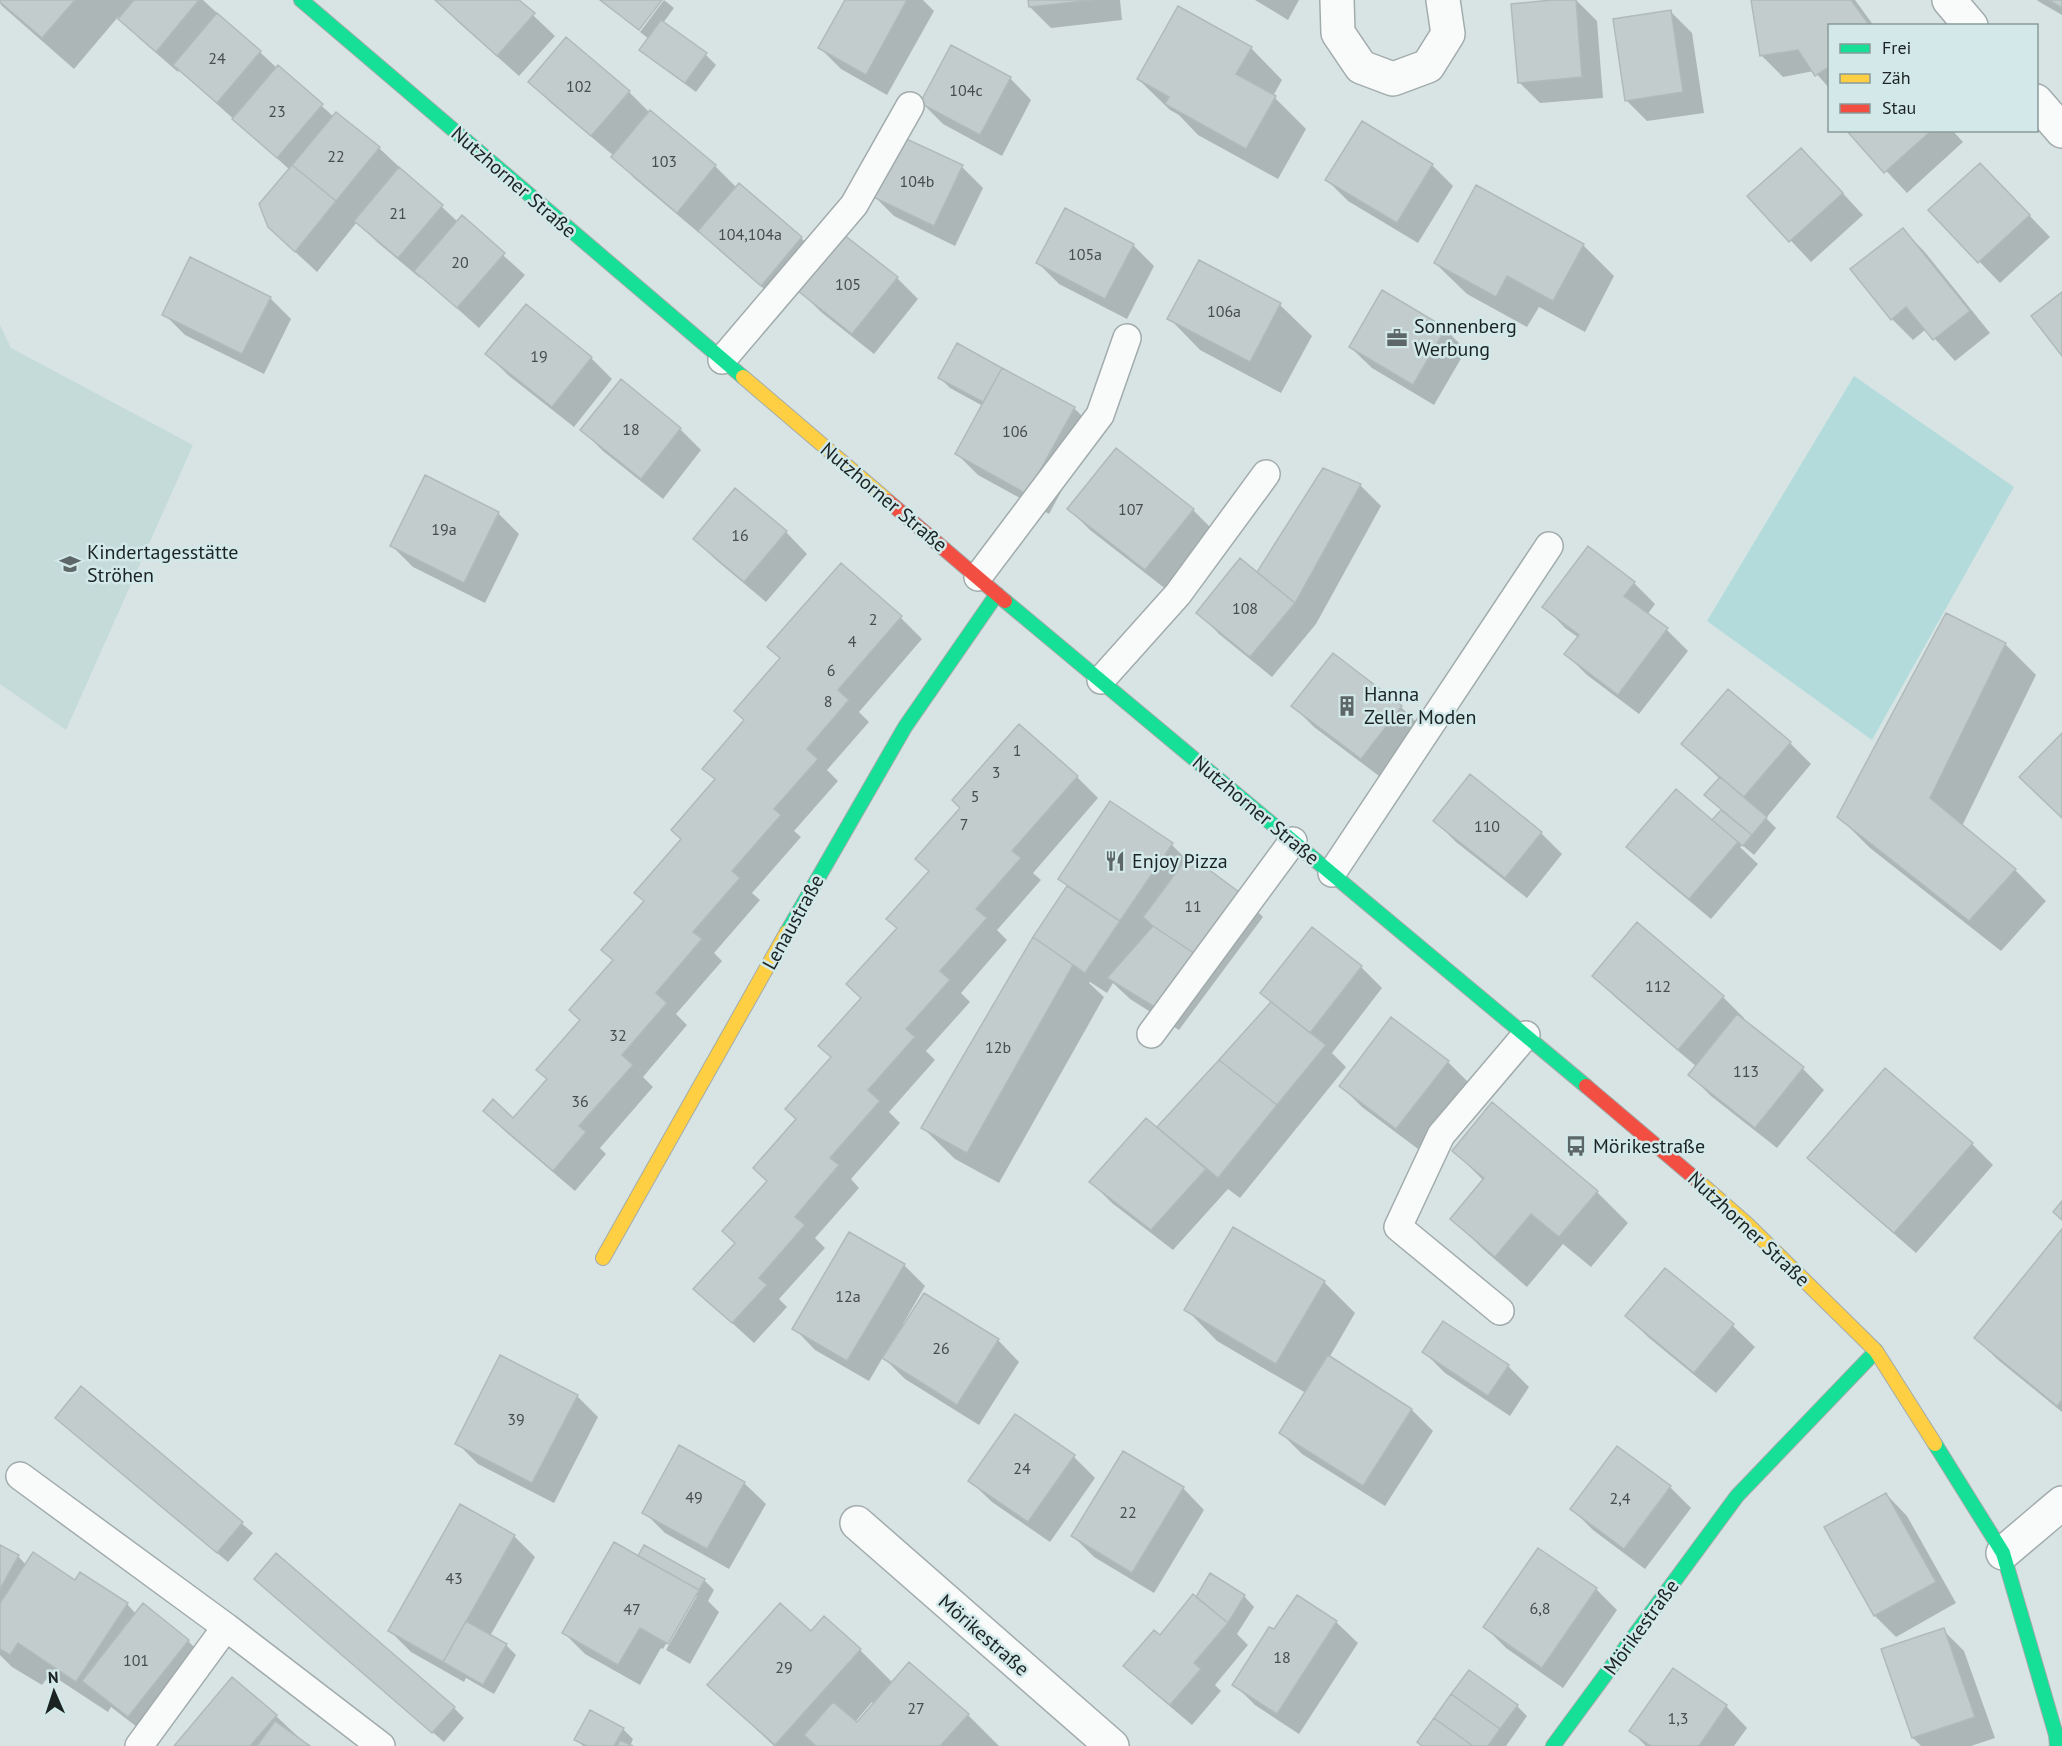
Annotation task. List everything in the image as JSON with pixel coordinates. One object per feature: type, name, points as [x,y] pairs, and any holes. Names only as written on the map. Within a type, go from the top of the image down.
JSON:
[{"type":"main road","name":"Nutzhorner Straße","points":[[301,0],[988,586],[1650,1139],[1747,1224],[1876,1351],[2003,1553],[2056,1740]]},
{"type":"main road","name":"Lenaustraße","points":[[603,1258],[880,768],[988,586]]},
{"type":"main road","name":"Mörikestraße","points":[[1553,1746],[1737,1496],[1876,1351]]},
{"type":"street","points":[[1337,0],[1338,33],[1361,67],[1393,79],[1428,66],[1448,34],[1443,0]]},
{"type":"street","points":[[1950,0],[1969,24]]},
{"type":"street","points":[[2038,102],[2062,130]]},
{"type":"street","points":[[2003,1553],[2062,1503]]},
{"type":"street","name":"Mörikestraße","points":[[857,1523],[1112,1746]]},
{"type":"lane","points":[[722,360],[854,205],[910,106]]},
{"type":"lane","points":[[988,586],[1100,416],[1127,338]]},
{"type":"lane","points":[[1101,680],[1178,594],[1266,474]]},
{"type":"lane","points":[[1332,873],[1549,546]]},
{"type":"lane","points":[[1151,1034],[1293,841]]},
{"type":"lane","points":[[1500,1311],[1398,1227],[1442,1136],[1526,1035]]},
{"type":"lane","points":[[20,1476],[226,1627],[381,1746]]},
{"type":"lane","points":[[139,1746],[226,1627]]},
{"type":"shaded area","name":"Kindertagesstätte Ströhen","points":[[0,325],[11,348],[193,445],[66,730],[0,684]]},
{"type":"shaded area","points":[[1854,376],[2014,487],[1872,740],[1707,621]]},
{"type":"building","points":[[0,0],[75,0],[42,38]]},
{"type":"building","points":[[134,0],[199,0],[156,52],[118,19]]},
{"type":"building","points":[[435,0],[519,0],[535,13],[497,56]]},
{"type":"building","points":[[600,0],[662,0],[639,30]]},
{"type":"building","points":[[845,0],[907,0],[866,75],[818,48]]},
{"type":"building","points":[[1028,0],[1093,0],[1029,7]]},
{"type":"building","points":[[1576,0],[1582,77],[1518,83],[1511,4]]},
{"type":"building","points":[[1751,0],[1851,0],[1869,24],[1828,24],[1828,67],[1815,76],[1798,50],[1760,56]]},
{"type":"building","points":[[2049,0],[2062,0],[2062,8]]},
{"type":"building","points":[[1178,6],[1252,47],[1236,74],[1276,96],[1246,149],[1165,104],[1169,97],[1137,79]]},
{"type":"building","points":[[1671,10],[1683,92],[1625,101],[1613,19]]},
{"type":"building","points":[[217,13],[261,51],[217,103],[173,65]]},
{"type":"building","points":[[661,20],[707,53],[685,83],[639,50]]},
{"type":"building","points":[[566,37],[630,91],[591,136],[528,82]]},
{"type":"building","points":[[951,45],[1011,77],[980,135],[920,103]]},
{"type":"building","points":[[278,65],[323,104],[277,158],[232,119]]},
{"type":"building","points":[[650,110],[716,165],[677,213],[611,157]]},
{"type":"building","points":[[336,112],[380,147],[336,201],[292,165]]},
{"type":"building","points":[[1362,121],[1433,164],[1397,223],[1325,180]]},
{"type":"building","points":[[1848,132],[1930,132],[1884,173]]},
{"type":"building","points":[[900,136],[963,165],[934,226],[871,196]]},
{"type":"building","points":[[1801,148],[1843,193],[1789,242],[1747,196]]},
{"type":"building","points":[[1980,163],[2030,215],[1978,263],[1928,210]]},
{"type":"building","points":[[292,165],[336,201],[295,252],[268,227],[259,204]]},
{"type":"building","points":[[399,167],[443,205],[398,258],[354,221]]},
{"type":"building","points":[[739,183],[802,237],[761,286],[698,231]]},
{"type":"building","points":[[1476,185],[1584,244],[1553,301],[1507,276],[1496,297],[1434,263]]},
{"type":"building","points":[[1065,208],[1134,244],[1105,299],[1036,263]]},
{"type":"building","points":[[462,215],[505,253],[457,308],[414,271]]},
{"type":"building","points":[[1903,228],[1970,311],[1933,340],[1906,307],[1891,320],[1850,269]]},
{"type":"building","points":[[843,234],[898,277],[852,334],[798,291]]},
{"type":"building","points":[[190,257],[271,297],[242,354],[162,315]]},
{"type":"building","points":[[1199,260],[1281,303],[1250,362],[1167,319]]},
{"type":"building","name":"Sonnenberg Werbung","points":[[1382,290],[1446,328],[1413,385],[1349,347]]},
{"type":"building","points":[[2062,292],[2062,356],[2031,316]]},
{"type":"building","points":[[526,304],[592,357],[552,407],[485,354]]},
{"type":"building","points":[[957,343],[1002,368],[983,402],[938,378]]},
{"type":"building","points":[[1002,368],[1075,407],[1027,494],[955,454]]},
{"type":"building","points":[[621,379],[681,428],[641,479],[580,430]]},
{"type":"building","points":[[1116,448],[1194,509],[1145,570],[1067,509]]},
{"type":"building","points":[[1323,468],[1361,484],[1295,603],[1257,572]]},
{"type":"building","points":[[425,475],[499,512],[464,583],[390,546]]},
{"type":"building","points":[[735,488],[787,531],[744,582],[693,539]]},
{"type":"building","points":[[1588,546],[1635,582],[1624,596],[1668,628],[1618,695],[1564,654],[1579,635],[1542,607]]},
{"type":"building","points":[[1240,558],[1295,603],[1250,657],[1196,613]]},
{"type":"building","points":[[841,563],[902,616],[838,690],[849,700],[807,749],[818,759],[774,809],[781,815],[732,871],[740,878],[693,932],[702,939],[656,993],[667,1003],[622,1055],[633,1065],[579,1126],[586,1132],[553,1171],[483,1111],[493,1099],[513,1118],[547,1079],[536,1070],[580,1020],[569,1010],[613,960],[601,950],[644,901],[634,893],[681,839],[671,830],[715,779],[702,769],[744,720],[734,711],[780,658],[767,647]]},
{"type":"building","points":[[1946,613],[2006,643],[1930,798],[2016,869],[1969,921],[1837,817]]},
{"type":"building","name":"Hanna Zeller Moden","points":[[1333,653],[1402,706],[1361,759],[1291,706]]},
{"type":"building","points":[[1728,689],[1791,742],[1744,797],[1681,744]]},
{"type":"building","points":[[1019,724],[1078,776],[1012,851],[1021,858],[976,909],[987,918],[940,971],[950,980],[906,1029],[915,1037],[868,1090],[880,1101],[830,1158],[839,1165],[795,1217],[805,1225],[759,1278],[767,1285],[732,1323],[693,1289],[735,1243],[722,1231],[767,1181],[753,1168],[796,1119],[785,1109],[831,1057],[818,1046],[861,998],[846,984],[897,928],[886,919],[929,871],[915,859],[960,808],[952,800]]},
{"type":"building","points":[[2062,733],[2062,818],[2019,777]]},
{"type":"building","points":[[1470,774],[1542,832],[1505,878],[1433,821]]},
{"type":"building","points":[[1720,777],[1767,817],[1752,835],[1704,795]]},
{"type":"building","points":[[1676,789],[1738,842],[1689,899],[1626,847]]},
{"type":"building","name":"Enjoy Pizza","points":[[1110,801],[1173,843],[1120,921],[1058,879]]},
{"type":"building","points":[[1721,810],[1752,835],[1743,846],[1712,820]]},
{"type":"building","points":[[1189,855],[1243,895],[1198,956],[1143,917]]},
{"type":"building","points":[[1067,886],[1120,921],[1085,973],[1033,937]]},
{"type":"building","points":[[1637,922],[1724,996],[1678,1050],[1592,976]]},
{"type":"building","points":[[1153,926],[1198,956],[1158,1009],[1107,978]]},
{"type":"building","points":[[1312,927],[1362,966],[1310,1033],[1260,993]]},
{"type":"building","points":[[1033,937],[1073,965],[967,1153],[921,1128]]},
{"type":"building","points":[[1271,1002],[1326,1045],[1277,1105],[1219,1060]]},
{"type":"building","points":[[1737,1014],[1804,1067],[1755,1128],[1688,1075]]},
{"type":"building","points":[[1391,1017],[1449,1061],[1396,1129],[1339,1086]]},
{"type":"building","points":[[1219,1060],[1277,1105],[1218,1178],[1157,1127]]},
{"type":"building","points":[[1885,1068],[1973,1143],[1894,1233],[1807,1158]]},
{"type":"building","points":[[1492,1102],[1598,1191],[1559,1237],[1531,1214],[1495,1257],[1450,1219],[1484,1178],[1452,1151]]},
{"type":"building","points":[[1146,1118],[1206,1169],[1151,1230],[1089,1182]]},
{"type":"building","points":[[2062,1201],[2062,1220],[2053,1212]]},
{"type":"building","points":[[1233,1227],[1325,1281],[1276,1364],[1184,1310]]},
{"type":"building","points":[[2062,1229],[2062,1400],[2057,1406],[1974,1338]]},
{"type":"building","points":[[849,1232],[905,1264],[847,1361],[792,1329]]},
{"type":"building","points":[[1665,1268],[1734,1324],[1694,1373],[1625,1316]]},
{"type":"building","points":[[924,1293],[999,1339],[957,1405],[882,1358]]},
{"type":"building","points":[[1443,1321],[1509,1365],[1488,1396],[1422,1352]]},
{"type":"building","points":[[500,1355],[578,1395],[532,1483],[455,1444]]},
{"type":"building","points":[[1328,1355],[1412,1409],[1363,1486],[1279,1433]]},
{"type":"building","points":[[81,1386],[243,1522],[217,1553],[55,1418]]},
{"type":"building","points":[[1015,1414],[1075,1455],[1028,1522],[968,1481]]},
{"type":"building","points":[[679,1445],[745,1482],[707,1549],[642,1513]]},
{"type":"building","points":[[1617,1446],[1671,1486],[1624,1549],[1570,1509]]},
{"type":"building","points":[[1123,1451],[1184,1487],[1132,1573],[1071,1536]]},
{"type":"building","points":[[1886,1493],[1936,1582],[1874,1616],[1824,1527]]},
{"type":"building","points":[[460,1504],[515,1535],[443,1662],[388,1631]]},
{"type":"building","points":[[614,1542],[699,1590],[668,1644],[640,1628],[618,1665],[562,1633]]},
{"type":"building","points":[[0,1545],[19,1555],[0,1589]]},
{"type":"building","points":[[644,1545],[705,1579],[699,1590],[638,1556]]},
{"type":"building","points":[[1538,1548],[1597,1588],[1542,1668],[1483,1627]]},
{"type":"building","points":[[33,1552],[75,1580],[80,1572],[128,1603],[76,1682],[18,1643],[10,1655],[0,1649],[0,1603]]},
{"type":"building","points":[[276,1553],[455,1707],[432,1733],[254,1579]]},
{"type":"building","points":[[1210,1573],[1245,1595],[1228,1623],[1196,1597]]},
{"type":"building","points":[[1193,1594],[1228,1623],[1194,1663],[1201,1669],[1170,1705],[1123,1666],[1154,1630],[1160,1635]]},
{"type":"building","points":[[1297,1595],[1337,1621],[1277,1714],[1232,1685],[1269,1627],[1274,1629]]},
{"type":"building","points":[[143,1603],[189,1640],[128,1717],[82,1681]]},
{"type":"building","points":[[780,1603],[811,1631],[824,1616],[861,1649],[775,1745],[707,1685]]},
{"type":"building","points":[[466,1621],[507,1644],[483,1685],[443,1662]]},
{"type":"building","points":[[1944,1628],[1975,1717],[1912,1738],[1881,1649]]},
{"type":"building","points":[[909,1662],[969,1714],[940,1746],[816,1746],[804,1735],[833,1702],[857,1722]]},
{"type":"building","points":[[1673,1668],[1727,1705],[1699,1746],[1651,1746],[1629,1731]]},
{"type":"building","points":[[1469,1670],[1518,1705],[1500,1729],[1451,1694]]},
{"type":"building","points":[[232,1677],[277,1715],[250,1746],[174,1746]]},
{"type":"building","points":[[1451,1694],[1500,1729],[1488,1746],[1473,1746],[1434,1718]]},
{"type":"building","points":[[590,1710],[624,1728],[614,1746],[587,1746],[574,1740]]},
{"type":"building","points":[[1434,1718],[1473,1746],[1422,1746],[1417,1742]]},
{"type":"building","points":[[275,1721],[310,1746],[257,1746]]},
{"type":"building","points":[[620,1740],[633,1746],[617,1746]]},
{"type":"traffic: fast","points":[[301,0],[743,377]]},
{"type":"traffic: fast","points":[[787,932],[905,727],[997,594]]},
{"type":"traffic: fast","points":[[1005,601],[1586,1086]]},
{"type":"traffic: fast","points":[[1553,1746],[1737,1496],[1876,1351]]},
{"type":"traffic: fast","points":[[1935,1444],[2003,1553],[2056,1735],[2057,1746]]},
{"type":"traffic: slow","points":[[743,377],[888,501]]},
{"type":"traffic: slow","points":[[603,1258],[787,932]]},
{"type":"traffic: slow","points":[[1698,1181],[1747,1224],[1876,1351],[1935,1444]]},
{"type":"traffic: jam","points":[[888,501],[1005,601]]},
{"type":"traffic: jam","points":[[1586,1086],[1698,1181]]},
{"type":"place","name":"Sonnenberg Werbung","points":[[1397,338]]},
{"type":"place","name":"Kindertagesstätte Ströhen","points":[[70,564]]},
{"type":"place","name":"Hanna Zeller Moden","points":[[1347,706]]},
{"type":"place","name":"Enjoy Pizza","points":[[1115,861]]},
{"type":"place","name":"Mörikestraße","points":[[1576,1146]]}]
